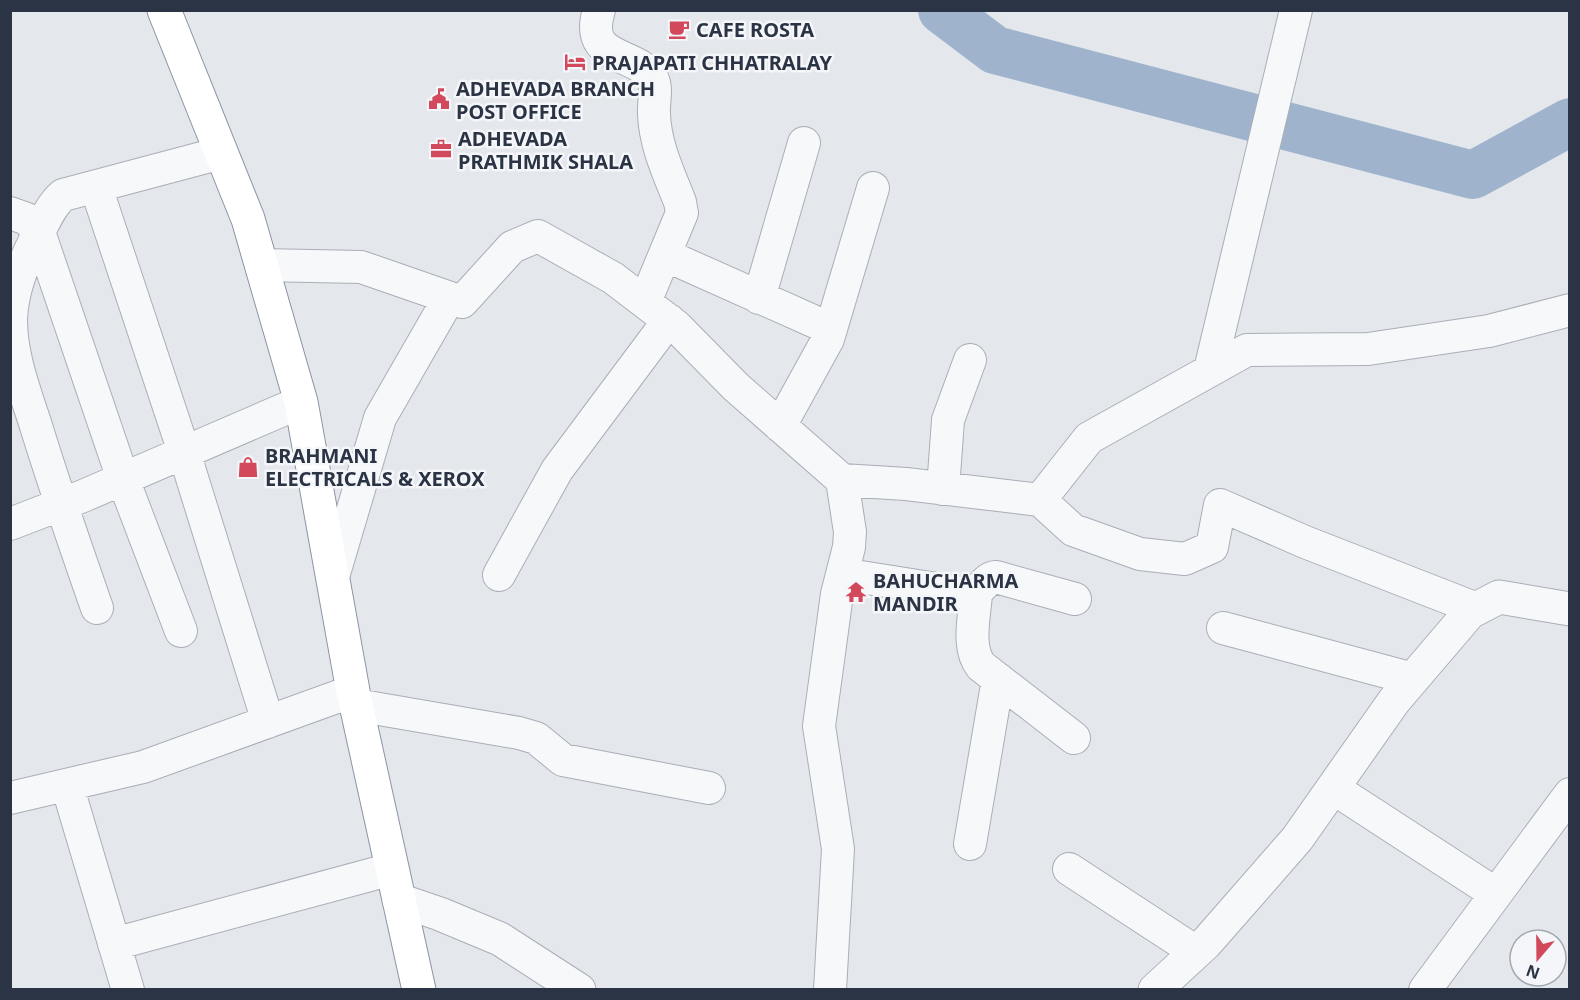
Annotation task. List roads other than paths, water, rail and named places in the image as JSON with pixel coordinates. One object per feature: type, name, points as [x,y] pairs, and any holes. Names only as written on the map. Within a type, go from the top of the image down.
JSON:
[{"type":"highway","points":[[164,10],[248,219],[301,402],[354,698],[419,990]]},
{"type":"street","points":[[499,575],[557,470],[657,311],[665,255],[682,213],[655,132],[655,86],[652,78],[645,70],[607,50],[598,39],[596,22],[599,10]]},
{"type":"street","points":[[1210,370],[1296,10]]},
{"type":"street","points":[[759,298],[804,143]]},
{"type":"street","points":[[97,608],[14,363],[11,321],[14,294],[24,262],[56,201],[63,195],[221,153]]},
{"type":"street","points":[[96,187],[184,452],[268,722]]},
{"type":"street","points":[[780,426],[816,362],[831,329],[873,188]]},
{"type":"street","points":[[10,213],[27,219],[39,232],[123,479],[181,631]]},
{"type":"street","points":[[261,265],[361,267],[462,302],[512,247],[538,236],[613,278],[657,311],[736,387],[842,480],[906,484],[1040,500],[1073,530],[1140,554],[1185,559],[1212,547],[1220,506],[1477,609]]},
{"type":"street","points":[[665,255],[831,329]]},
{"type":"street","points":[[333,577],[380,418],[449,298]]},
{"type":"street","points":[[1040,500],[1089,438],[1247,350],[1368,349],[1489,331],[1569,310]]},
{"type":"street","points":[[943,489],[948,420],[970,360]]},
{"type":"street","points":[[10,524],[123,479],[301,402]]},
{"type":"street","points":[[830,990],[838,849],[819,726],[834,615],[849,547],[850,532],[842,480]]},
{"type":"street","points":[[842,574],[968,594],[976,593]]},
{"type":"street","points":[[1074,738],[981,666],[975,658],[973,649],[976,593],[988,579],[996,577],[1075,599]]},
{"type":"street","points":[[1155,990],[1196,952],[1296,839],[1394,701],[1470,612],[1499,597],[1569,609]]},
{"type":"street","points":[[1223,628],[1413,679]]},
{"type":"street","points":[[970,844],[998,679]]},
{"type":"street","points":[[10,798],[143,767],[268,722],[354,698],[536,738],[563,760],[710,788]]},
{"type":"street","points":[[67,785],[128,990]]},
{"type":"street","points":[[1333,788],[1496,894]]},
{"type":"street","points":[[1425,990],[1569,795]]},
{"type":"street","points":[[1069,869],[1196,952]]},
{"type":"street","points":[[114,944],[396,884],[440,914],[501,939],[579,990]]},
{"type":"waterway","points":[[942,10],[995,50],[1473,175],[1570,122]]},
{"type":"place","name":"CAFE ROSTA","points":[[679,29]]},
{"type":"place","name":"PRAJAPATI CHHATRALAY","points":[[575,62]]},
{"type":"place","name":"ADHEVADA BRANCH POST OFFICE","points":[[439,99]]},
{"type":"place","name":"ADHEVADA PRATHMIK SHALA","points":[[441,149]]},
{"type":"place","name":"BRAHMANI ELECTRICALS & XEROX","points":[[248,467]]},
{"type":"place","name":"BAHUCHARMA MANDIR","points":[[856,592]]}]
